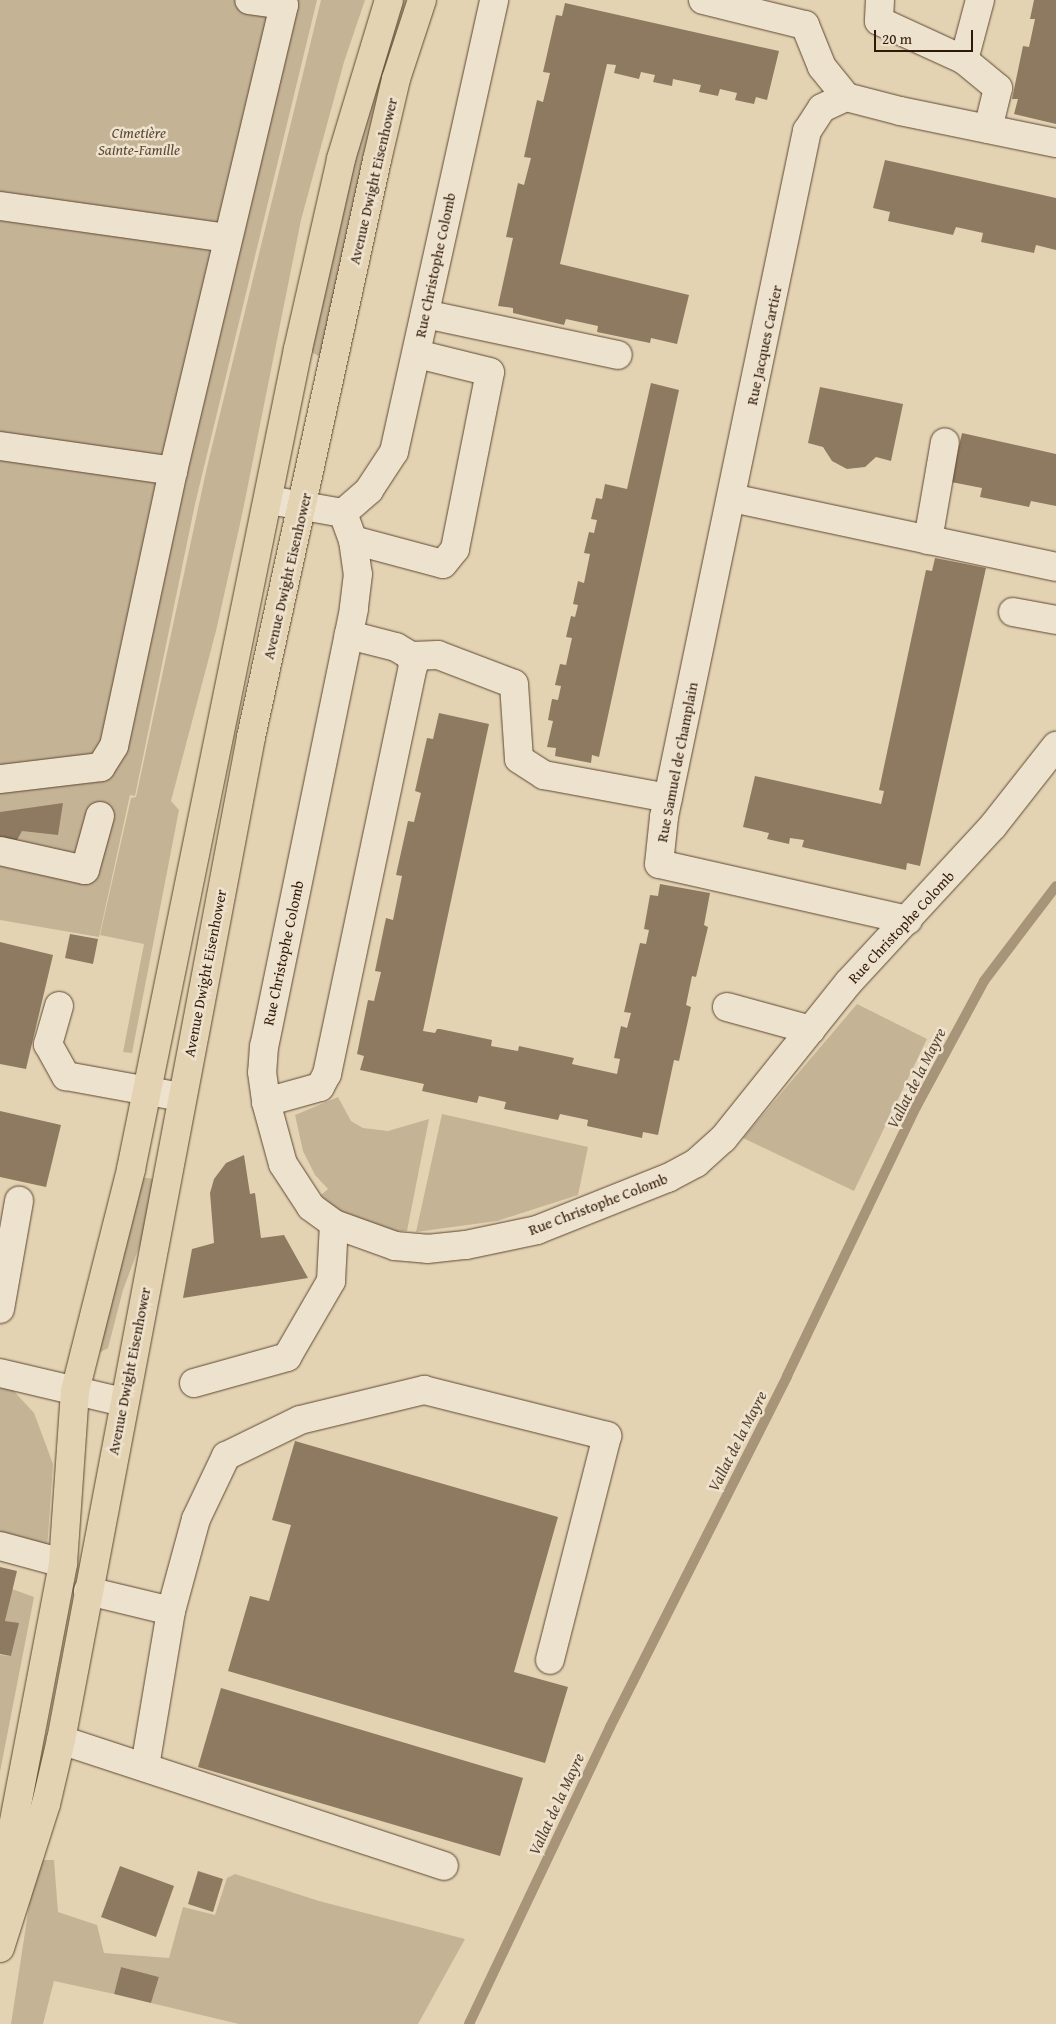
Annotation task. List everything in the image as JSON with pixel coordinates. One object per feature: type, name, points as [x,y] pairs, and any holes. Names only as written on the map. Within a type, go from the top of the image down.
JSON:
[{"type":"main road","points":[[0,1893],[7,1831],[63,1563],[75,1391],[84,1345],[110,1258],[148,1091],[340,159],[389,0]]},
{"type":"main road","name":"Avenue Dwight Eisenhower","points":[[0,1948],[46,1804],[61,1740],[181,1097],[251,737],[303,506],[377,160],[418,12]]},
{"type":"street","points":[[0,779],[101,767],[114,746],[172,471],[285,2],[248,0]]},
{"type":"street","points":[[418,12],[428,0]]},
{"type":"street","name":"Rue Christophe Colomb","points":[[494,0],[394,452],[369,490],[343,513],[353,540],[358,574],[349,635],[264,1046],[262,1072],[266,1102],[283,1164],[311,1207],[334,1224],[395,1246],[427,1249],[466,1245],[537,1230],[668,1178],[696,1163],[723,1138],[849,982],[993,826],[1056,746]]},
{"type":"street","points":[[703,0],[805,25],[822,67],[846,97],[1056,143]]},
{"type":"street","points":[[880,0],[879,21],[964,60],[998,88],[988,129]]},
{"type":"street","points":[[964,60],[980,0]]},
{"type":"street","name":"Rue Jacques Cartier","points":[[732,498],[807,131],[822,108],[846,97]]},
{"type":"street","points":[[0,206],[227,238]]},
{"type":"street","points":[[425,314],[618,355]]},
{"type":"street","points":[[353,540],[443,564],[455,549],[490,372],[417,354]]},
{"type":"street","points":[[928,540],[945,442]]},
{"type":"street","points":[[0,446],[172,471]]},
{"type":"street","points":[[732,498],[1056,567]]},
{"type":"street","name":"Rue Samuel de Champlain","points":[[732,498],[668,798],[659,864],[908,920]]},
{"type":"street","points":[[269,500],[343,513]]},
{"type":"street","points":[[1013,612],[1056,620]]},
{"type":"street","points":[[349,635],[396,647],[410,656],[438,655],[514,684],[519,759],[544,775],[668,798]]},
{"type":"street","points":[[266,1102],[320,1087],[327,1074],[413,667],[410,656]]},
{"type":"street","points":[[0,851],[85,870],[100,816]]},
{"type":"street","points":[[59,1006],[48,1044],[66,1076],[181,1097]]},
{"type":"street","points":[[727,1007],[811,1030]]},
{"type":"street","points":[[0,1308],[19,1200]]},
{"type":"street","points":[[194,1383],[287,1357],[331,1281],[334,1224]]},
{"type":"street","points":[[0,1373],[124,1402]]},
{"type":"street","points":[[146,1767],[171,1611],[196,1519],[226,1456],[300,1420],[424,1390],[607,1436],[550,1660]]},
{"type":"street","points":[[0,1546],[63,1563]]},
{"type":"street","points":[[88,1591],[171,1611]]},
{"type":"street","points":[[61,1740],[444,1866]]},
{"type":"green space","name":"Cimetière Sainte-Famille","points":[[0,0],[317,0],[195,504],[135,796],[130,795],[99,937],[0,920]]},
{"type":"green space","points":[[321,0],[365,0],[344,62],[301,220],[242,515],[216,631],[171,801],[179,810],[132,1053],[123,1052],[144,944],[100,935],[131,798],[136,797],[207,467]]},
{"type":"green space","points":[[396,0],[408,0],[323,353],[318,356],[310,351],[326,252]]},
{"type":"green space","points":[[857,1004],[927,1039],[854,1191],[743,1138]]},
{"type":"green space","points":[[338,1097],[351,1121],[363,1128],[388,1131],[429,1119],[407,1231],[388,1231],[335,1210],[321,1195],[328,1189],[315,1175],[303,1151],[295,1115]]},
{"type":"green space","points":[[442,1114],[588,1147],[578,1195],[497,1221],[416,1232]]},
{"type":"green space","points":[[139,1177],[155,1179],[150,1218],[123,1290],[108,1348],[99,1353],[96,1346]]},
{"type":"green space","points":[[0,1388],[11,1388],[34,1413],[53,1464],[47,1550],[0,1537]]},
{"type":"green space","points":[[12,1589],[34,1597],[0,1772],[0,1655],[11,1656],[18,1624],[5,1621]]},
{"type":"green space","points":[[36,1860],[54,1860],[58,1912],[97,1925],[104,1953],[169,1958],[183,1907],[215,1915],[227,1878],[235,1874],[319,1901],[465,1939],[418,2024],[239,2024],[151,2003],[159,1977],[121,1967],[114,1994],[54,1981],[43,2024],[11,2024]]},
{"type":"building","points":[[1034,0],[1056,0],[1056,124],[1014,114],[1018,99],[1012,99],[1023,46],[1029,47],[1035,19],[1030,19]]},
{"type":"building","points":[[565,3],[779,51],[767,100],[756,97],[754,104],[735,100],[737,93],[720,89],[718,96],[699,92],[701,85],[673,79],[672,86],[653,82],[655,75],[641,72],[639,79],[614,73],[616,65],[607,64],[560,264],[689,295],[677,344],[651,338],[650,343],[597,332],[598,326],[566,319],[564,325],[513,313],[513,308],[498,306],[513,238],[506,237],[518,183],[524,185],[531,158],[524,157],[537,100],[543,102],[550,73],[543,72],[556,15],[562,16]]},
{"type":"building","points":[[885,160],[1056,198],[1056,250],[1036,245],[1034,253],[981,242],[983,233],[956,227],[953,235],[888,221],[890,212],[873,208]]},
{"type":"building","points":[[651,383],[679,390],[599,757],[592,755],[591,763],[555,756],[556,748],[547,747],[553,721],[548,720],[552,699],[558,700],[561,686],[555,685],[560,664],[566,665],[572,638],[566,637],[571,616],[575,617],[578,605],[573,604],[578,581],[584,583],[590,554],[584,553],[589,532],[594,533],[597,520],[591,519],[596,498],[602,499],[605,484],[627,489]]},
{"type":"building","points":[[820,387],[903,404],[891,461],[876,457],[865,467],[847,469],[832,461],[823,447],[808,443]]},
{"type":"building","points":[[962,433],[1056,454],[1056,506],[1031,501],[1029,507],[980,497],[982,488],[951,482]]},
{"type":"building","points":[[935,558],[986,568],[920,866],[907,863],[906,870],[802,847],[804,840],[790,838],[789,844],[767,839],[769,833],[743,827],[755,776],[881,804],[884,791],[879,790],[926,570],[932,571]]},
{"type":"building","points":[[439,713],[489,724],[423,1031],[435,1033],[437,1029],[440,1029],[492,1040],[491,1046],[518,1051],[519,1046],[574,1058],[572,1064],[617,1074],[620,1059],[614,1058],[621,1026],[627,1028],[631,1013],[624,1012],[640,943],[646,944],[649,930],[644,929],[650,895],[658,896],[660,884],[710,893],[704,925],[708,927],[696,977],[692,976],[686,1005],[691,1007],[679,1061],[674,1060],[658,1135],[643,1132],[642,1138],[587,1126],[588,1120],[560,1114],[558,1120],[504,1109],[506,1102],[479,1096],[477,1103],[422,1091],[424,1084],[360,1070],[364,1056],[357,1054],[368,1000],[374,1001],[381,972],[375,971],[386,918],[393,920],[402,876],[396,875],[408,821],[414,822],[421,793],[415,791],[427,738],[433,739]]},
{"type":"building","points":[[63,803],[58,835],[22,831],[17,840],[0,838],[0,812]]},
{"type":"building","points":[[70,934],[98,939],[93,964],[65,958]]},
{"type":"building","points":[[0,942],[53,955],[26,1069],[0,1064]]},
{"type":"building","points":[[0,1111],[61,1125],[46,1187],[0,1177]]},
{"type":"building","points":[[244,1155],[250,1194],[255,1193],[261,1238],[284,1235],[308,1278],[183,1298],[192,1249],[214,1243],[210,1193],[214,1179],[226,1163]]},
{"type":"building","points":[[295,1441],[558,1517],[514,1672],[568,1687],[545,1763],[228,1671],[250,1596],[269,1601],[291,1525],[272,1520]]},
{"type":"building","points":[[0,1567],[17,1571],[5,1621],[19,1623],[11,1656],[0,1654]]},
{"type":"building","points":[[221,1688],[523,1778],[500,1856],[198,1767]]},
{"type":"building","points":[[120,1866],[174,1886],[156,1937],[101,1917]]},
{"type":"building","points":[[198,1871],[223,1879],[213,1912],[188,1904]]},
{"type":"building","points":[[121,1967],[159,1977],[151,2003],[114,1994]]},
{"type":"waterway","name":"Vallat de la Mayre","points":[[469,2024],[610,1727],[787,1376],[916,1107],[984,981],[1056,886]]}]
